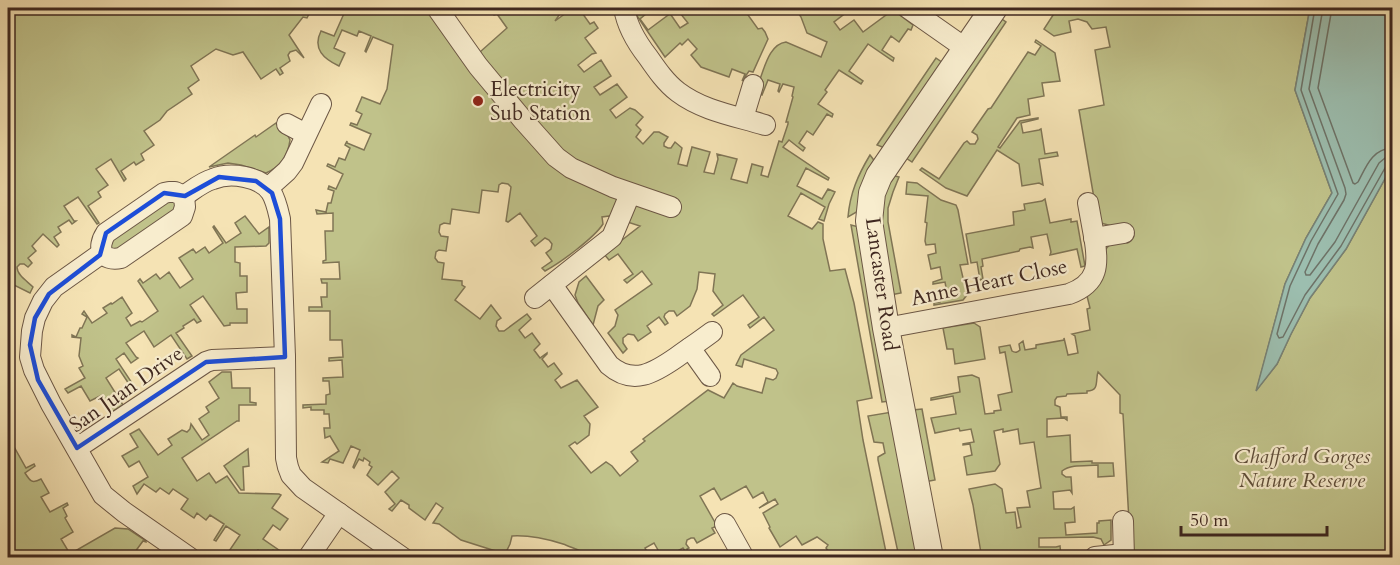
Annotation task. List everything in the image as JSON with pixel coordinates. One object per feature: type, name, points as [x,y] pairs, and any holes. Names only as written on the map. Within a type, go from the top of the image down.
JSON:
[{"type":"street","points":[[437,8],[478,66],[556,157],[571,168],[630,194],[671,207]]},
{"type":"street","points":[[624,8],[629,26],[639,45],[663,77],[678,92],[700,105],[765,124]]},
{"type":"street","points":[[908,8],[965,48]]},
{"type":"street","name":"Lancaster Road","points":[[930,558],[886,328],[869,221],[872,193],[879,176],[994,8]]},
{"type":"street","points":[[743,118],[753,85]]},
{"type":"street","points":[[268,188],[293,163],[321,104]]},
{"type":"street","points":[[287,124],[306,134]]},
{"type":"street","points":[[184,196],[212,179],[231,175],[242,176],[268,188],[280,219],[285,357],[285,438],[288,467],[291,475],[303,488],[403,558]]},
{"type":"street","points":[[175,192],[184,196],[186,207],[182,216],[121,258],[113,259],[102,253],[102,239],[106,233],[164,193],[175,192]]},
{"type":"street","points":[[534,298],[612,237],[630,194]]},
{"type":"street","name":"Anne Heart Close","points":[[886,328],[1076,292],[1093,276],[1097,266],[1088,203]]},
{"type":"street","points":[[1094,238],[1124,233]]},
{"type":"street","points":[[77,448],[34,370],[30,357],[30,345],[35,318],[54,287],[102,253]]},
{"type":"street","points":[[552,285],[609,365],[615,370],[634,376],[656,372],[711,332]]},
{"type":"street","points":[[690,348],[710,376]]},
{"type":"street","name":"San Juan Drive","points":[[190,558],[109,501],[103,495],[77,448],[206,362],[285,357]]},
{"type":"street","points":[[308,558],[339,513]]},
{"type":"street","points":[[1095,557],[1124,556],[1123,521]]},
{"type":"street","points":[[725,524],[744,557]]},
{"type":"highlighted area","points":[[219,177],[256,181],[272,193],[280,219],[285,357],[206,362],[77,448],[38,380],[30,345],[35,318],[49,294],[100,255],[106,233],[164,193],[185,196]]},
{"type":"green space","points":[[8,8],[312,8],[307,18],[303,17],[289,35],[304,58],[296,50],[290,52],[288,55],[290,61],[280,68],[283,73],[280,75],[276,69],[261,79],[243,52],[233,55],[216,49],[191,66],[199,80],[188,88],[192,94],[144,131],[154,145],[141,154],[144,160],[136,165],[134,162],[121,171],[126,179],[124,181],[111,159],[96,169],[108,185],[98,192],[101,197],[88,206],[99,223],[97,224],[78,197],[64,206],[76,221],[72,224],[69,220],[58,227],[61,232],[54,237],[59,245],[57,247],[43,234],[32,246],[36,251],[28,258],[32,263],[28,267],[20,264],[17,267],[20,275],[33,287],[30,293],[10,283],[8,287]]},
{"type":"green space","points":[[447,8],[480,52],[507,28],[497,14],[494,15],[488,8],[564,8],[555,21],[573,8],[583,8],[580,10],[590,24],[594,22],[598,28],[585,38],[596,53],[578,65],[584,72],[601,60],[611,76],[594,87],[600,95],[617,84],[627,97],[610,110],[616,118],[630,108],[635,110],[643,117],[636,125],[641,130],[636,137],[643,144],[654,132],[668,137],[664,146],[671,148],[675,142],[682,148],[678,164],[687,166],[692,147],[710,152],[704,172],[714,174],[717,154],[737,159],[731,179],[747,183],[752,164],[763,167],[761,175],[768,177],[779,141],[782,142],[788,124],[786,122],[793,97],[794,87],[783,84],[779,92],[780,84],[768,80],[762,95],[760,94],[763,82],[760,79],[769,56],[776,47],[786,42],[821,57],[827,42],[807,33],[795,8],[844,8],[847,12],[834,22],[840,30],[854,20],[863,32],[893,10],[913,25],[899,42],[891,36],[882,50],[894,58],[893,61],[868,44],[849,71],[863,81],[861,84],[839,70],[818,104],[833,114],[832,117],[827,114],[813,135],[807,131],[799,143],[805,148],[803,151],[789,140],[783,147],[829,178],[828,180],[806,168],[797,186],[822,199],[828,189],[835,192],[824,221],[819,219],[825,207],[801,193],[788,216],[812,229],[818,222],[823,224],[823,239],[830,271],[845,269],[854,303],[872,398],[857,401],[887,557],[832,557],[826,548],[828,545],[817,537],[802,545],[796,536],[780,547],[763,513],[778,504],[775,499],[759,508],[768,502],[763,492],[753,498],[746,486],[721,500],[714,488],[700,496],[717,526],[712,528],[715,533],[697,543],[694,538],[687,540],[686,544],[689,548],[687,549],[692,557],[689,557],[683,548],[667,557],[662,557],[654,543],[645,548],[650,557],[610,557],[608,554],[590,554],[544,539],[518,536],[512,536],[505,554],[461,540],[439,524],[433,523],[443,508],[436,503],[425,520],[401,500],[392,511],[389,509],[395,504],[385,492],[399,478],[392,471],[378,485],[367,475],[372,467],[369,465],[370,462],[364,458],[363,461],[359,459],[354,468],[360,450],[351,446],[343,463],[330,459],[328,463],[322,462],[339,451],[330,436],[325,438],[324,428],[330,428],[329,414],[324,414],[324,410],[311,410],[311,407],[303,408],[303,405],[326,404],[326,395],[330,394],[329,381],[323,381],[323,378],[343,377],[342,360],[329,361],[329,358],[343,357],[342,340],[330,340],[330,311],[309,311],[309,307],[322,307],[321,297],[327,297],[327,283],[322,283],[321,279],[340,279],[339,262],[323,263],[326,260],[325,231],[333,231],[333,213],[317,214],[316,210],[326,212],[334,191],[328,189],[329,186],[336,189],[343,174],[327,166],[328,164],[335,167],[339,158],[345,160],[350,148],[345,145],[347,141],[364,150],[371,134],[350,125],[351,123],[357,125],[362,114],[356,111],[362,97],[380,104],[387,89],[393,45],[373,37],[366,52],[371,36],[359,31],[357,36],[342,30],[334,48],[345,53],[339,66],[324,57],[318,43],[321,31],[334,36],[346,9]],"holes":[[[508,184],[511,187],[506,221],[508,222],[520,213],[537,236],[531,241],[535,246],[545,238],[552,244],[551,249],[546,253],[552,261],[542,268],[545,271],[568,256],[599,230],[603,224],[602,217],[609,216],[640,226],[604,254],[609,260],[618,254],[633,274],[624,280],[627,283],[642,271],[652,284],[615,310],[618,315],[615,326],[608,333],[623,353],[627,349],[623,338],[628,334],[634,335],[638,341],[651,332],[647,326],[659,317],[665,325],[668,323],[664,317],[665,314],[674,311],[677,316],[690,306],[697,289],[699,272],[715,274],[713,291],[723,305],[712,314],[714,316],[743,295],[759,317],[748,325],[750,328],[764,317],[774,330],[741,355],[736,365],[742,367],[744,359],[776,369],[778,373],[776,378],[773,380],[766,378],[762,393],[733,383],[724,398],[708,390],[643,439],[645,441],[631,452],[638,461],[620,476],[606,462],[591,473],[569,446],[575,442],[577,444],[589,435],[590,424],[584,416],[598,407],[577,380],[561,388],[555,380],[562,374],[554,363],[548,367],[542,359],[547,353],[540,358],[534,350],[540,344],[532,333],[525,338],[519,330],[531,319],[527,314],[504,331],[499,331],[496,326],[497,321],[501,318],[491,305],[480,319],[455,300],[465,287],[462,281],[442,279],[444,263],[438,262],[435,258],[439,250],[446,251],[448,237],[441,236],[439,232],[440,225],[450,224],[452,209],[479,213],[482,190],[498,192],[499,185]]]},
{"type":"green space","points":[[641,8],[646,14],[640,19],[648,30],[671,13],[680,28],[688,23],[676,8],[743,8],[758,29],[762,28],[768,39],[753,72],[749,71],[742,81],[745,74],[732,69],[729,77],[701,67],[691,55],[697,49],[688,39],[665,57],[637,16],[636,11]]},
{"type":"green space","name":"Chafford Gorges Nature Reserve","points":[[1055,8],[1310,8],[1295,90],[1332,193],[1306,238],[1285,284],[1257,389],[1277,364],[1310,298],[1346,249],[1392,166],[1392,557],[1131,557],[1120,395],[1098,372],[1095,387],[1091,391],[1057,397],[1055,405],[1060,407],[1061,417],[1067,417],[1067,420],[1064,418],[1047,419],[1047,437],[1070,435],[1071,462],[1113,463],[1114,476],[1098,477],[1098,465],[1074,466],[1066,469],[1062,471],[1062,474],[1071,477],[1072,493],[1070,490],[1053,492],[1054,509],[1074,507],[1075,522],[1065,523],[1066,535],[1097,533],[1099,521],[1111,520],[1111,540],[1104,545],[1101,539],[1093,537],[1039,538],[1039,547],[1060,546],[1061,556],[1050,558],[989,557],[988,552],[981,553],[969,489],[995,484],[1002,489],[1006,513],[1015,512],[1017,528],[1021,527],[1017,508],[1030,507],[1027,491],[1041,488],[1034,442],[1020,444],[1018,429],[994,431],[1000,464],[995,471],[967,475],[964,457],[972,455],[970,444],[963,444],[974,442],[971,429],[960,431],[959,428],[935,433],[931,418],[956,414],[953,396],[931,400],[931,398],[960,392],[958,377],[972,375],[979,378],[985,414],[994,413],[994,411],[1001,410],[998,395],[1012,392],[1005,352],[1000,353],[999,347],[1010,345],[1012,351],[1016,352],[1020,350],[1019,344],[1023,341],[1025,350],[1036,348],[1036,345],[1064,340],[1064,338],[1068,355],[1078,353],[1075,336],[1072,334],[1090,330],[1087,309],[1090,308],[1087,296],[1102,279],[1105,250],[1112,242],[1112,226],[1101,223],[1097,216],[1079,110],[1104,105],[1095,50],[1110,47],[1106,27],[1092,29],[1087,22],[1078,19],[1069,21],[1071,32],[1054,36],[1044,29],[1057,9]]},
{"type":"green space","points":[[999,17],[1006,22],[912,162],[903,156]]},
{"type":"green space","points":[[1036,40],[1055,53],[1060,81],[1042,83],[1044,96],[1028,99],[1030,115],[1017,118],[998,147],[1000,148],[1020,121],[1038,118],[1021,123],[1023,133],[1041,129],[1045,154],[1057,152],[1058,156],[1039,159],[1043,185],[1039,183],[1022,186],[1019,164],[997,150],[967,196],[946,188],[920,170],[922,168],[939,179],[964,143],[967,141],[975,144],[978,139],[977,135],[972,132],[991,108],[1028,52],[1035,55],[1041,46],[1035,42]]},
{"type":"green space","points":[[936,58],[943,63],[885,148],[877,145]]},
{"type":"green space","points":[[276,123],[290,140],[282,160],[271,170],[266,173],[228,163],[209,167],[255,135],[256,137]]},
{"type":"green space","points":[[870,155],[876,163],[860,210],[848,217],[855,184]]},
{"type":"green space","points":[[891,175],[899,177],[888,208],[888,222],[901,293],[890,295],[881,233],[881,198]]},
{"type":"green space","points":[[907,182],[917,183],[941,200],[956,205],[968,264],[960,265],[967,295],[963,300],[934,305],[940,302],[939,300],[948,298],[945,282],[933,284],[942,279],[940,267],[931,269],[928,255],[936,253],[935,244],[926,245],[925,241],[928,196],[906,194]]},
{"type":"green space","points":[[173,198],[180,207],[117,253],[110,253],[111,238]]},
{"type":"green space","points":[[1045,199],[1050,223],[1071,219],[1071,222],[1077,221],[1085,266],[1081,267],[1077,249],[1050,255],[1047,234],[1031,237],[1033,248],[982,259],[983,279],[980,280],[977,262],[971,263],[966,234],[1014,225],[1013,212],[1025,210],[1024,204]]},
{"type":"green space","points":[[245,216],[259,234],[269,227],[269,243],[266,246],[235,247],[235,262],[240,263],[240,276],[247,276],[247,292],[236,293],[237,309],[247,309],[247,323],[230,323],[224,326],[203,296],[190,305],[201,321],[197,323],[194,319],[176,333],[192,356],[187,359],[171,335],[154,347],[144,331],[126,343],[138,358],[131,363],[124,353],[116,359],[132,383],[129,384],[119,369],[106,378],[123,405],[112,412],[102,395],[90,401],[81,386],[68,393],[65,389],[85,378],[79,368],[83,366],[79,356],[81,338],[72,337],[72,335],[76,337],[82,328],[87,317],[82,314],[84,311],[92,323],[107,313],[103,308],[122,297],[132,313],[126,318],[131,326],[142,322],[158,311],[138,281],[140,279],[143,283],[156,274],[160,279],[169,272],[180,288],[193,279],[179,258],[193,249],[196,253],[205,247],[209,253],[223,243],[214,226],[226,243],[241,233],[235,223]]},
{"type":"green space","points":[[851,225],[859,227],[890,401],[882,402]]},
{"type":"green space","points":[[586,276],[604,300],[598,306],[593,325],[575,295],[579,282]]},
{"type":"green space","points":[[974,323],[980,327],[985,359],[955,364],[953,349],[947,349],[943,328]]},
{"type":"green space","points":[[222,372],[231,372],[232,388],[250,388],[250,402],[256,405],[239,405],[239,421],[182,458],[197,481],[209,473],[216,483],[227,476],[239,493],[281,495],[272,508],[288,519],[280,530],[273,525],[263,539],[289,557],[273,550],[268,557],[258,550],[253,557],[225,557],[240,535],[226,526],[216,541],[214,540],[224,524],[210,515],[206,520],[197,513],[194,518],[181,509],[188,499],[173,489],[169,494],[160,488],[156,492],[144,484],[137,494],[133,486],[148,477],[139,461],[129,467],[122,456],[138,447],[130,434],[139,429],[158,455],[172,445],[168,439],[182,430],[187,432],[191,424],[202,440],[209,435],[199,419],[209,412],[206,407],[219,398],[209,382]]},
{"type":"green space","points":[[922,409],[935,480],[924,482],[913,410]]},
{"type":"green space","points":[[892,412],[920,557],[899,557],[878,460],[878,457],[885,453],[883,443],[874,442],[868,416]]},
{"type":"green space","points":[[8,436],[26,468],[34,464],[35,466],[25,473],[32,481],[41,479],[49,493],[41,497],[50,512],[67,503],[68,505],[63,508],[67,516],[65,518],[73,532],[61,539],[70,554],[115,528],[128,529],[146,542],[143,541],[132,556],[127,557],[8,557]]},
{"type":"green space","points":[[248,449],[249,466],[243,467],[244,490],[241,490],[224,466]]},
{"type":"water","points":[[1310,8],[1392,8],[1392,166],[1346,249],[1310,298],[1277,364],[1256,391],[1285,284],[1306,238],[1332,193],[1295,90]]},
{"type":"place","name":"Electricity Sub Station","points":[[478,101]]}]
